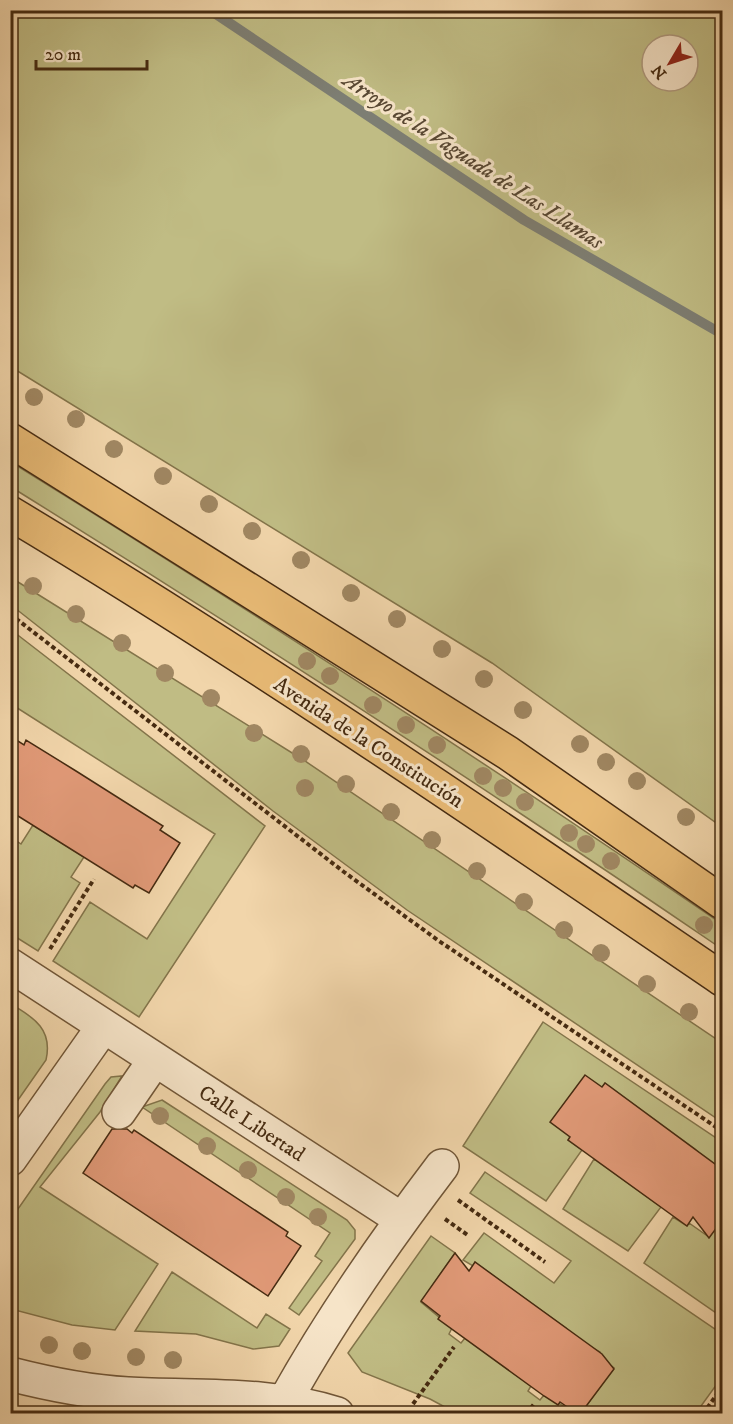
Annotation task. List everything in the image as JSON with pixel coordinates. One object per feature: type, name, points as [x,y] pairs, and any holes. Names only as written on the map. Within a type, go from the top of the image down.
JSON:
[{"type":"main road","points":[[10,440],[508,753],[723,902]]},
{"type":"main road","name":"Avenida de la Constitución","points":[[10,513],[92,562],[476,811],[723,979]]},
{"type":"street","name":"Calle Libertad","points":[[10,965],[154,1061],[401,1219]]},
{"type":"street","points":[[10,1160],[103,1027]]},
{"type":"street","points":[[118,1112],[154,1061]]},
{"type":"street","points":[[285,1401],[320,1339],[401,1219],[442,1166]]},
{"type":"street","points":[[10,1374],[75,1388],[126,1394],[228,1396],[285,1401],[308,1404],[337,1413]]},
{"type":"path","points":[[10,614],[344,872],[439,941],[723,1131]]},
{"type":"path","points":[[45,956],[94,879]]},
{"type":"path","points":[[460,1201],[545,1262]]},
{"type":"path","points":[[444,1218],[469,1236]]},
{"type":"path","points":[[413,1404],[454,1347]]},
{"type":"path","points":[[703,1413],[723,1387]]},
{"type":"path","points":[[526,1413],[534,1404]]},
{"type":"shaded area","points":[[10,11],[722,11],[722,827],[492,663],[11,367]]},
{"type":"shaded area","points":[[11,462],[369,689],[722,924],[722,949],[369,714],[11,487]]},
{"type":"shaded area","points":[[10,577],[305,761],[722,1043],[722,1122],[407,910],[273,811],[11,605]]},
{"type":"shaded area","points":[[10,629],[265,826],[139,1017],[53,961],[90,902],[147,939],[215,834],[11,704]]},
{"type":"shaded area","points":[[33,825],[84,857],[71,877],[80,883],[38,951],[11,934],[10,840],[12,838],[21,844]]},
{"type":"shaded area","points":[[11,1004],[40,1026],[47,1040],[47,1049],[46,1060],[11,1110]]},
{"type":"shaded area","points":[[543,1022],[722,1142],[722,1169],[717,1165],[714,1169],[695,1149],[605,1083],[568,1140],[582,1150],[546,1201],[463,1146]]},
{"type":"shaded area","points":[[122,1076],[100,1112],[40,1187],[158,1264],[115,1330],[72,1325],[11,1309],[11,1219],[105,1084],[111,1077]]},
{"type":"shaded area","points":[[162,1100],[347,1220],[355,1230],[355,1239],[299,1315],[289,1308],[322,1261],[315,1256],[330,1233],[142,1107]]},
{"type":"shaded area","points":[[594,1159],[661,1207],[628,1251],[563,1209]]},
{"type":"shaded area","points":[[485,1172],[722,1334],[722,1377],[696,1413],[581,1413],[614,1368],[598,1356],[600,1352],[564,1332],[566,1328],[475,1262],[473,1266],[463,1260],[484,1233],[554,1283],[571,1261],[470,1193]]},
{"type":"shaded area","points":[[673,1217],[687,1226],[689,1223],[709,1237],[722,1219],[722,1317],[644,1263]]},
{"type":"shaded area","points":[[431,1236],[455,1253],[421,1302],[452,1328],[449,1334],[461,1343],[465,1338],[531,1386],[528,1391],[540,1400],[544,1395],[576,1413],[456,1413],[430,1399],[362,1372],[348,1353]]},
{"type":"shaded area","points":[[172,1272],[257,1328],[266,1314],[290,1329],[279,1346],[253,1349],[196,1334],[135,1331]]},
{"type":"building","points":[[10,736],[24,745],[26,740],[76,771],[163,826],[160,830],[180,843],[149,893],[135,885],[133,888],[10,811]]},
{"type":"building","points":[[585,1075],[602,1087],[605,1083],[723,1170],[723,1219],[709,1238],[693,1217],[687,1226],[568,1140],[570,1137],[550,1122]]},
{"type":"building","points":[[112,1129],[127,1129],[132,1133],[134,1130],[288,1232],[286,1236],[301,1246],[268,1296],[83,1173]]},
{"type":"building","points":[[455,1253],[469,1271],[475,1262],[602,1354],[614,1369],[581,1413],[576,1413],[560,1402],[558,1405],[544,1396],[438,1319],[440,1316],[421,1301]]},
{"type":"waterway","name":"Arroyo de la Vaguada de Las Llamas","points":[[210,10],[524,220],[722,334]]}]
